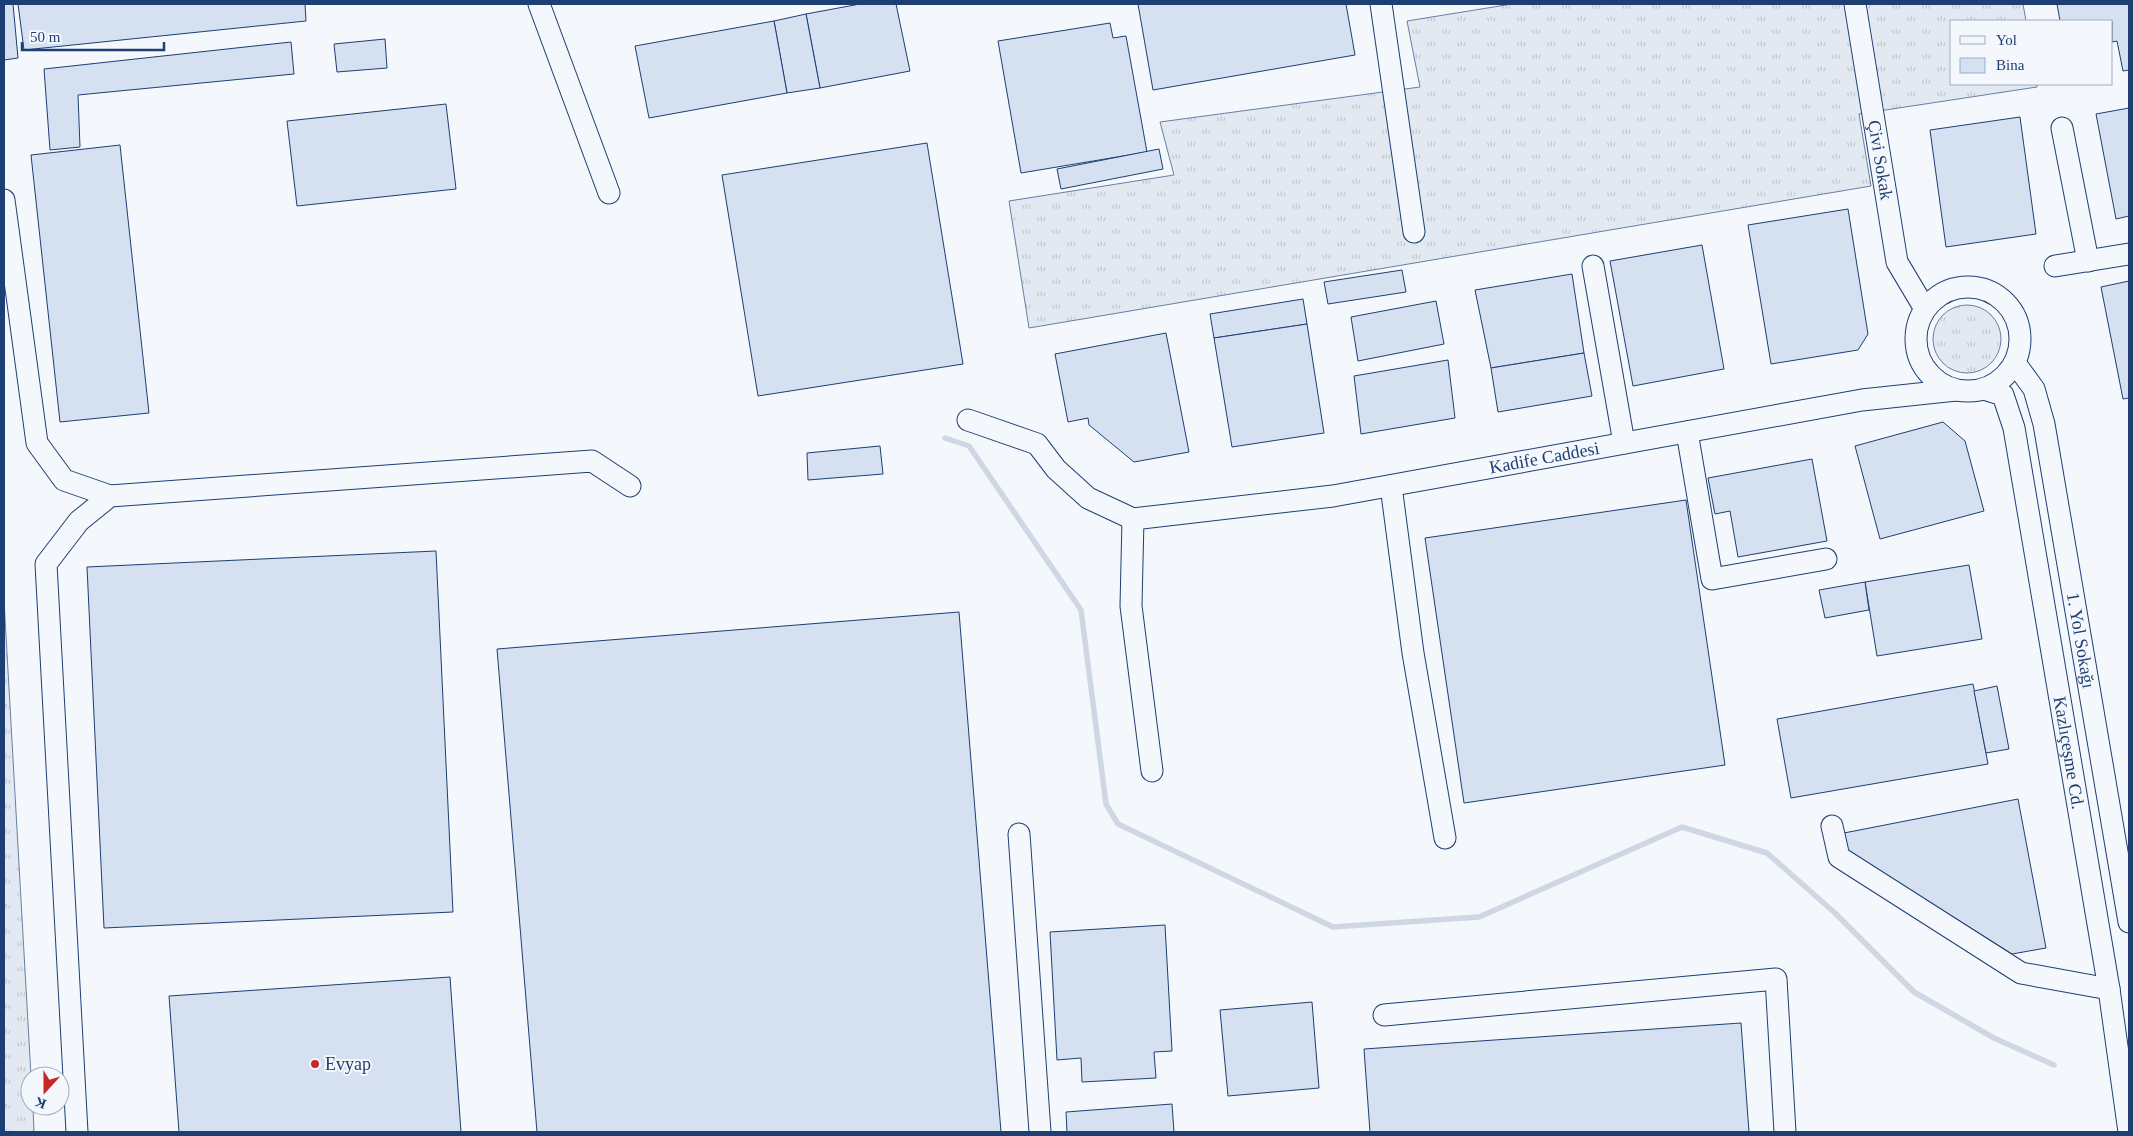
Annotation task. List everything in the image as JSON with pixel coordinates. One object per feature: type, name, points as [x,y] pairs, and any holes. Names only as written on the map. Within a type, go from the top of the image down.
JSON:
[{"type":"street","points":[[539,4],[609,193]]},
{"type":"street","points":[[1381,4],[1414,232]]},
{"type":"street","name":"Çivi Sokak","points":[[1854,4],[1897,262],[1925,309]]},
{"type":"street","points":[[2062,128],[2088,261]]},
{"type":"street","points":[[4,200],[37,443],[64,480],[110,496],[592,461],[630,486]]},
{"type":"street","points":[[2055,266],[2129,254]]},
{"type":"street","points":[[1593,266],[1624,443]]},
{"type":"street","points":[[1970,286],[1988,290],[1995,294],[2003,299],[2014,312],[2020,329],[2021,346],[2015,363],[2002,380],[1984,390],[1956,390],[1941,384],[1928,372],[1919,358],[1916,341],[1918,324],[1925,309],[1937,296],[1953,288],[1970,286]]},
{"type":"street","name":"1. Yol Sokağı","points":[[2015,363],[2034,389],[2044,424],[2129,922]]},
{"type":"street","name":"Kadife Caddesi","points":[[1132,519],[1333,496],[1862,400],[1956,390]]},
{"type":"street","name":"Kazlıçeşme Cd.","points":[[1984,390],[2003,395],[2014,428],[2109,989],[2129,1132]]},
{"type":"street","points":[[968,420],[1037,444],[1056,469],[1088,498],[1132,519],[1131,606],[1152,770]]},
{"type":"street","points":[[1687,432],[1712,579],[1826,558]]},
{"type":"street","points":[[1390,486],[1413,653],[1445,838]]},
{"type":"street","points":[[77,1132],[46,564],[79,521],[110,496]]},
{"type":"street","points":[[1832,826],[1839,857],[2021,973],[2109,989]]},
{"type":"street","points":[[1019,834],[1040,1132]]},
{"type":"street","points":[[1384,1015],[1776,979],[1785,1132]]},
{"type":"green space","points":[[1512,4],[2023,4],[2026,20],[1950,20],[1950,85],[2037,85],[2037,87],[1859,114],[1871,186],[1029,328],[1009,201],[1174,175],[1160,122],[1420,87],[1407,21]]},
{"type":"green space","points":[[1967,305],[1980,308],[1991,315],[1998,326],[2001,339],[1998,352],[1991,363],[1980,370],[1967,373],[1954,370],[1943,363],[1936,352],[1933,339],[1936,326],[1943,315],[1954,308]]},
{"type":"green space","points":[[4,600],[30,1066],[20,1066],[20,1116],[33,1116],[34,1132],[4,1132]]},
{"type":"building","points":[[4,4],[13,4],[18,58],[4,60]]},
{"type":"building","points":[[18,4],[305,4],[306,21],[24,50]]},
{"type":"building","points":[[860,4],[896,4],[910,71],[820,88],[806,14]]},
{"type":"building","points":[[1138,4],[1346,4],[1355,55],[1153,90]]},
{"type":"building","points":[[2057,4],[2129,4],[2129,70],[2123,71],[2117,41],[2113,42],[2113,20],[2060,20]]},
{"type":"building","points":[[806,14],[820,88],[787,93],[774,21]]},
{"type":"building","points":[[774,21],[787,93],[649,118],[635,46]]},
{"type":"building","points":[[1110,23],[1113,38],[1126,36],[1147,152],[1021,173],[998,41]]},
{"type":"building","points":[[385,39],[387,68],[337,72],[334,44]]},
{"type":"building","points":[[291,42],[294,74],[78,95],[80,147],[50,150],[44,69]]},
{"type":"building","points":[[446,104],[456,189],[297,206],[287,121]]},
{"type":"building","points":[[2129,108],[2129,216],[2116,219],[2096,114]]},
{"type":"building","points":[[2020,117],[2036,234],[1946,247],[1930,130]]},
{"type":"building","points":[[927,143],[963,364],[758,396],[722,175]]},
{"type":"building","points":[[120,145],[149,413],[60,422],[31,155]]},
{"type":"building","points":[[1159,149],[1163,169],[1061,189],[1057,169]]},
{"type":"building","points":[[1848,209],[1868,334],[1858,350],[1771,364],[1748,225]]},
{"type":"building","points":[[1702,245],[1724,369],[1633,386],[1610,261]]},
{"type":"building","points":[[1402,270],[1406,292],[1328,304],[1324,282]]},
{"type":"building","points":[[1572,274],[1584,353],[1491,368],[1475,290]]},
{"type":"building","points":[[2129,281],[2129,398],[2123,399],[2101,287]]},
{"type":"building","points":[[1303,299],[1307,324],[1214,338],[1210,314]]},
{"type":"building","points":[[1436,301],[1444,344],[1358,361],[1351,317]]},
{"type":"building","points":[[1307,324],[1324,433],[1232,447],[1214,338]]},
{"type":"building","points":[[1166,333],[1189,452],[1134,462],[1089,425],[1088,418],[1068,422],[1055,354]]},
{"type":"building","points":[[1584,353],[1592,396],[1498,412],[1491,368]]},
{"type":"building","points":[[1448,360],[1455,418],[1361,434],[1354,376]]},
{"type":"building","points":[[1943,422],[1965,441],[1984,511],[1880,539],[1855,446]]},
{"type":"building","points":[[880,446],[883,474],[808,480],[807,453]]},
{"type":"building","points":[[1812,459],[1827,541],[1738,557],[1730,511],[1715,514],[1708,478]]},
{"type":"building","points":[[1686,500],[1725,765],[1464,803],[1425,538]]},
{"type":"building","points":[[436,551],[453,912],[104,928],[87,567]]},
{"type":"building","points":[[1969,565],[1982,639],[1877,656],[1865,582]]},
{"type":"building","points":[[1865,582],[1869,610],[1825,618],[1819,590]]},
{"type":"building","points":[[959,612],[1001,1132],[537,1132],[497,649]]},
{"type":"building","points":[[1973,684],[1988,764],[1791,798],[1777,719]]},
{"type":"building","points":[[1997,686],[2009,749],[1986,753],[1974,691]]},
{"type":"building","points":[[2018,799],[2046,948],[2012,954],[1848,851],[1844,833]]},
{"type":"building","points":[[1165,925],[1172,1051],[1154,1052],[1156,1078],[1082,1082],[1081,1058],[1057,1060],[1050,932]]},
{"type":"building","name":"Evyap","points":[[450,977],[461,1132],[179,1132],[169,996]]},
{"type":"building","points":[[1312,1002],[1319,1088],[1228,1096],[1220,1010]]},
{"type":"building","points":[[1741,1023],[1749,1132],[1370,1132],[1364,1049]]},
{"type":"building","points":[[1172,1104],[1174,1132],[1067,1132],[1066,1112]]},
{"type":"waterway","points":[[945,438],[969,446],[1081,610],[1106,804],[1118,824],[1333,927],[1479,917],[1682,827],[1767,853],[1835,913],[1914,992],[1994,1038],[2054,1065]]},
{"type":"place","name":"Evyap","points":[[315,1064]]}]
